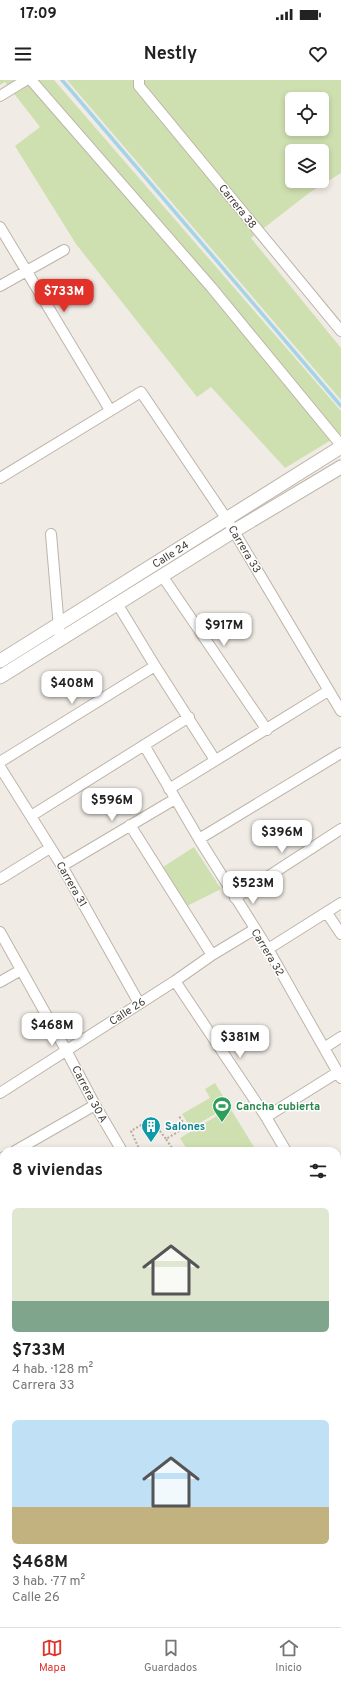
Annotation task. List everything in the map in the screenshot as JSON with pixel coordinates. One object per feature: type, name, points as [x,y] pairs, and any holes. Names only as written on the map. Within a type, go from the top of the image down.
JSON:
[{"type":"street","points":[[0,96],[26,80]]},
{"type":"street","points":[[31,80],[212,288],[341,446]]},
{"type":"street","name":"Carrera 38","points":[[139,80],[139,86],[341,331]]},
{"type":"street","points":[[0,227],[25,271],[110,410],[0,478]]},
{"type":"street","points":[[0,286],[64,250]]},
{"type":"street","name":"Carrera 33","points":[[110,410],[141,392],[226,518],[341,711]]},
{"type":"street","name":"Calle 24","points":[[0,661],[341,446]]},
{"type":"street","points":[[312,465],[320,464],[326,467],[324,477]]},
{"type":"street","name":"Calle 24","points":[[0,677],[341,466]]},
{"type":"street","points":[[51,534],[60,640]]},
{"type":"street","points":[[163,576],[267,730]]},
{"type":"street","points":[[118,605],[215,760]]},
{"type":"street","points":[[0,762],[155,666]]},
{"type":"street","points":[[170,788],[267,730],[328,691]]},
{"type":"street","points":[[31,816],[189,717]]},
{"type":"street","name":"Carrera 32","points":[[144,745],[199,839],[268,949],[339,1075]]},
{"type":"street","points":[[199,839],[341,754]]},
{"type":"street","name":"Carrera 31","points":[[0,767],[62,866],[139,1003]]},
{"type":"street","points":[[62,866],[175,799]]},
{"type":"street","points":[[130,825],[212,955]]},
{"type":"street","points":[[235,898],[341,828]]},
{"type":"street","points":[[0,879],[50,848]]},
{"type":"street","points":[[268,949],[341,903]]},
{"type":"street","points":[[327,913],[341,934]]},
{"type":"street","name":"Calle 26","points":[[0,1094],[175,981],[212,955],[255,929]]},
{"type":"street","name":"Carrera 30 A","points":[[0,932],[120,1147]]},
{"type":"street","points":[[0,982],[21,970]]},
{"type":"street","points":[[175,981],[266,1117],[284,1147]]},
{"type":"street","points":[[324,1048],[341,1038]]},
{"type":"street","points":[[266,1117],[339,1075]]},
{"type":"street","points":[[22,1147],[95,1105]]},
{"type":"path","points":[[166,1139],[186,1128],[179,1116]]},
{"type":"path","points":[[138,1147],[131,1131],[151,1119],[171,1147]]},
{"type":"green space","points":[[0,80],[54,80],[341,411],[341,434],[285,468],[211,387],[197,397],[76,244],[15,146],[40,127],[5,82],[0,85]]},
{"type":"green space","points":[[67,80],[341,80],[341,173],[329,180],[329,144],[285,144],[285,188],[317,188],[251,238],[341,348],[341,400]]},
{"type":"green space","points":[[194,847],[221,889],[187,906],[163,867]]},
{"type":"green space","points":[[215,1083],[229,1106],[191,1128],[182,1114],[210,1098],[205,1089]]},
{"type":"green space","name":"Cancha cubierta","points":[[230,1108],[254,1147],[186,1147],[180,1138]]},
{"type":"waterway","points":[[62,80],[341,406]]},
{"type":"place","name":"Cancha cubierta","points":[[222,1123]]},
{"type":"place","name":"Salones","points":[[151,1143]]}]
